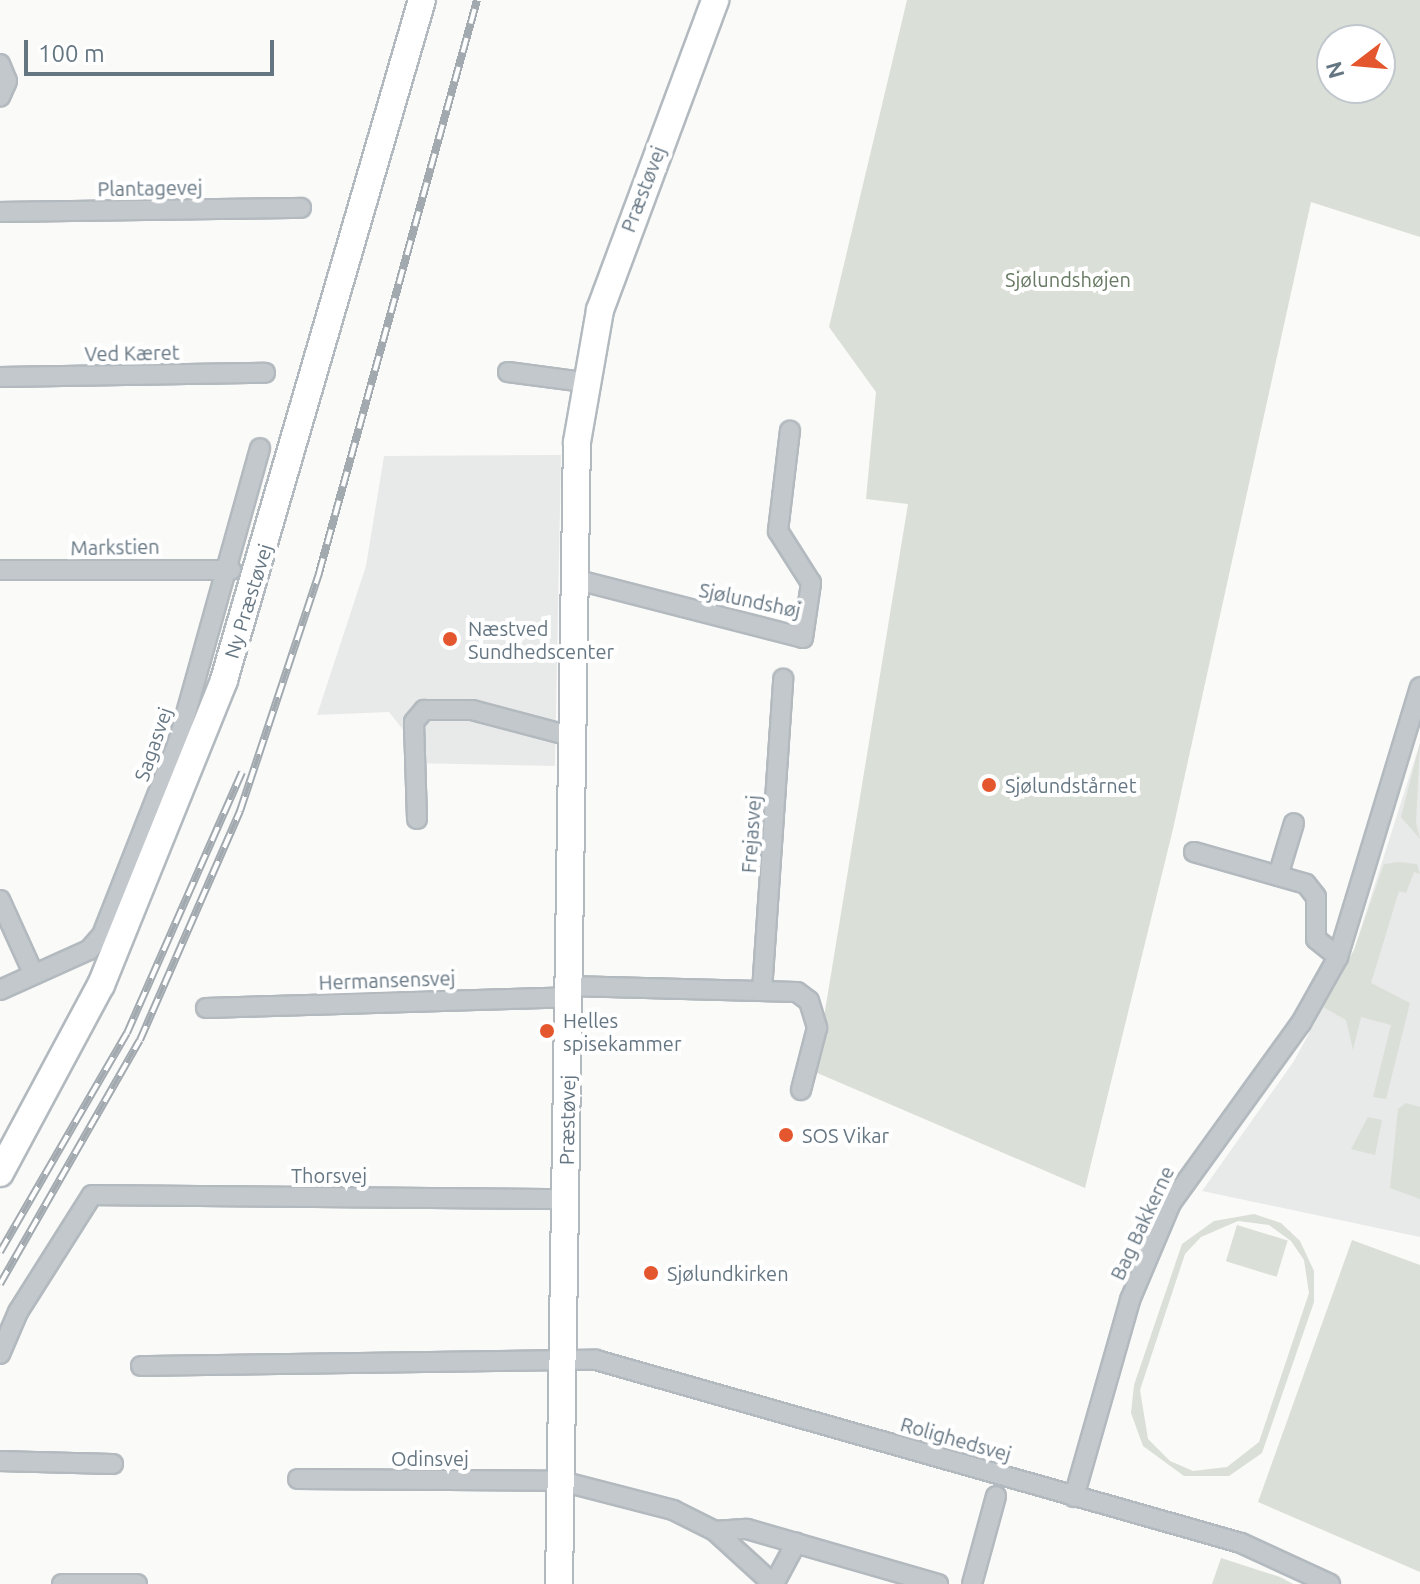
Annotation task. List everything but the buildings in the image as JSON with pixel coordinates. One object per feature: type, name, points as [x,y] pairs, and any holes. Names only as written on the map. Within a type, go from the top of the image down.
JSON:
[{"type":"street","name":"Ny Præstøvej","points":[[0,1173],[101,985],[224,680],[422,0]]},
{"type":"street","name":"Præstøvej","points":[[559,1584],[574,579],[584,382],[600,310],[715,0]]},
{"type":"street","points":[[0,64],[7,81],[0,97]]},
{"type":"street","name":"Plantagevej","points":[[0,212],[301,208]]},
{"type":"street","points":[[508,372],[584,382]]},
{"type":"street","name":"Ved Kæret","points":[[0,377],[265,373]]},
{"type":"street","name":"Sjølundshøj","points":[[574,579],[803,638],[811,583],[778,531],[790,431]]},
{"type":"street","name":"Sagasvej","points":[[0,990],[89,950],[102,935],[178,742],[231,570],[260,448]]},
{"type":"street","name":"Markstien","points":[[0,570],[231,570]]},
{"type":"street","name":"Frejasvej","points":[[762,991],[783,679]]},
{"type":"street","name":"Bag Bakkerne","points":[[1074,1497],[1130,1300],[1171,1203],[1301,1023],[1338,957],[1420,687]]},
{"type":"street","points":[[417,819],[414,722],[424,710],[472,710],[574,737]]},
{"type":"street","points":[[1278,876],[1294,823]]},
{"type":"street","points":[[1194,852],[1278,876],[1313,890],[1316,939],[1338,957]]},
{"type":"street","points":[[0,900],[34,975]]},
{"type":"street","points":[[569,991],[797,992],[816,1014],[801,1090]]},
{"type":"street","name":"Hermansensvej","points":[[206,1008],[569,991]]},
{"type":"street","name":"Thorsvej","points":[[0,1354],[18,1312],[92,1195],[566,1199]]},
{"type":"street","points":[[141,1366],[563,1360]]},
{"type":"street","name":"Rolighedsvej","points":[[563,1360],[596,1360],[1241,1543],[1330,1584]]},
{"type":"street","points":[[0,1461],[113,1464]]},
{"type":"street","name":"Odinsvej","points":[[298,1479],[561,1481],[673,1510],[715,1531]]},
{"type":"street","points":[[972,1584],[996,1496]]},
{"type":"street","points":[[715,1531],[747,1529],[938,1584]]},
{"type":"street","points":[[715,1531],[774,1584],[796,1543]]},
{"type":"street","points":[[62,1584],[137,1584]]},
{"type":"shaded area","name":"Næstved Sundhedscenter","points":[[561,455],[555,766],[407,763],[404,731],[389,712],[317,715],[366,566],[384,456]]},
{"type":"shaded area","points":[[1420,743],[1420,1237],[1202,1191],[1294,1061],[1354,950]]},
{"type":"green space","name":"Sjølundshøjen","points":[[907,0],[1420,0],[1420,237],[1311,202],[1173,829],[1085,1188],[815,1072],[908,504],[866,499],[876,392],[829,327]]},
{"type":"green space","points":[[1420,743],[1416,823],[1420,839],[1401,817]]},
{"type":"green space","points":[[1384,864],[1417,864],[1420,874],[1414,872],[1406,893],[1399,891],[1371,983],[1410,1003],[1386,1099],[1373,1097],[1391,1025],[1361,1017],[1353,1050],[1346,1020],[1323,1007],[1354,950]]},
{"type":"green space","points":[[1406,1103],[1420,1107],[1420,1199],[1390,1188],[1398,1109]]},
{"type":"green space","points":[[1368,1117],[1382,1120],[1375,1155],[1351,1149]]},
{"type":"green space","points":[[1254,1214],[1281,1223],[1300,1241],[1314,1271],[1314,1302],[1262,1453],[1229,1476],[1184,1476],[1143,1446],[1131,1413],[1134,1385],[1182,1244],[1214,1221]],"holes":[[[1238,1221],[1269,1225],[1291,1241],[1304,1260],[1309,1293],[1259,1442],[1227,1467],[1193,1471],[1170,1461],[1148,1439],[1140,1390],[1185,1254],[1201,1237]]]},
{"type":"green space","points":[[1237,1225],[1288,1240],[1277,1277],[1226,1261]]},
{"type":"green space","points":[[1352,1240],[1420,1265],[1420,1572],[1258,1502]]},
{"type":"green space","points":[[1221,1558],[1280,1577],[1293,1584],[1212,1584]]},
{"type":"railway","points":[[0,1284],[140,1040],[240,811],[319,573],[477,0]]},
{"type":"railway","points":[[0,1252],[127,1033],[242,772]]},
{"type":"place","name":"Næstved Sundhedscenter","points":[[450,639]]},
{"type":"place","name":"Sjølundstårnet","points":[[989,785]]},
{"type":"place","name":"Helles spisekammer","points":[[547,1031]]},
{"type":"place","name":"SOS Vikar","points":[[786,1135]]},
{"type":"place","name":"Sjølundkirken","points":[[651,1273]]}]
